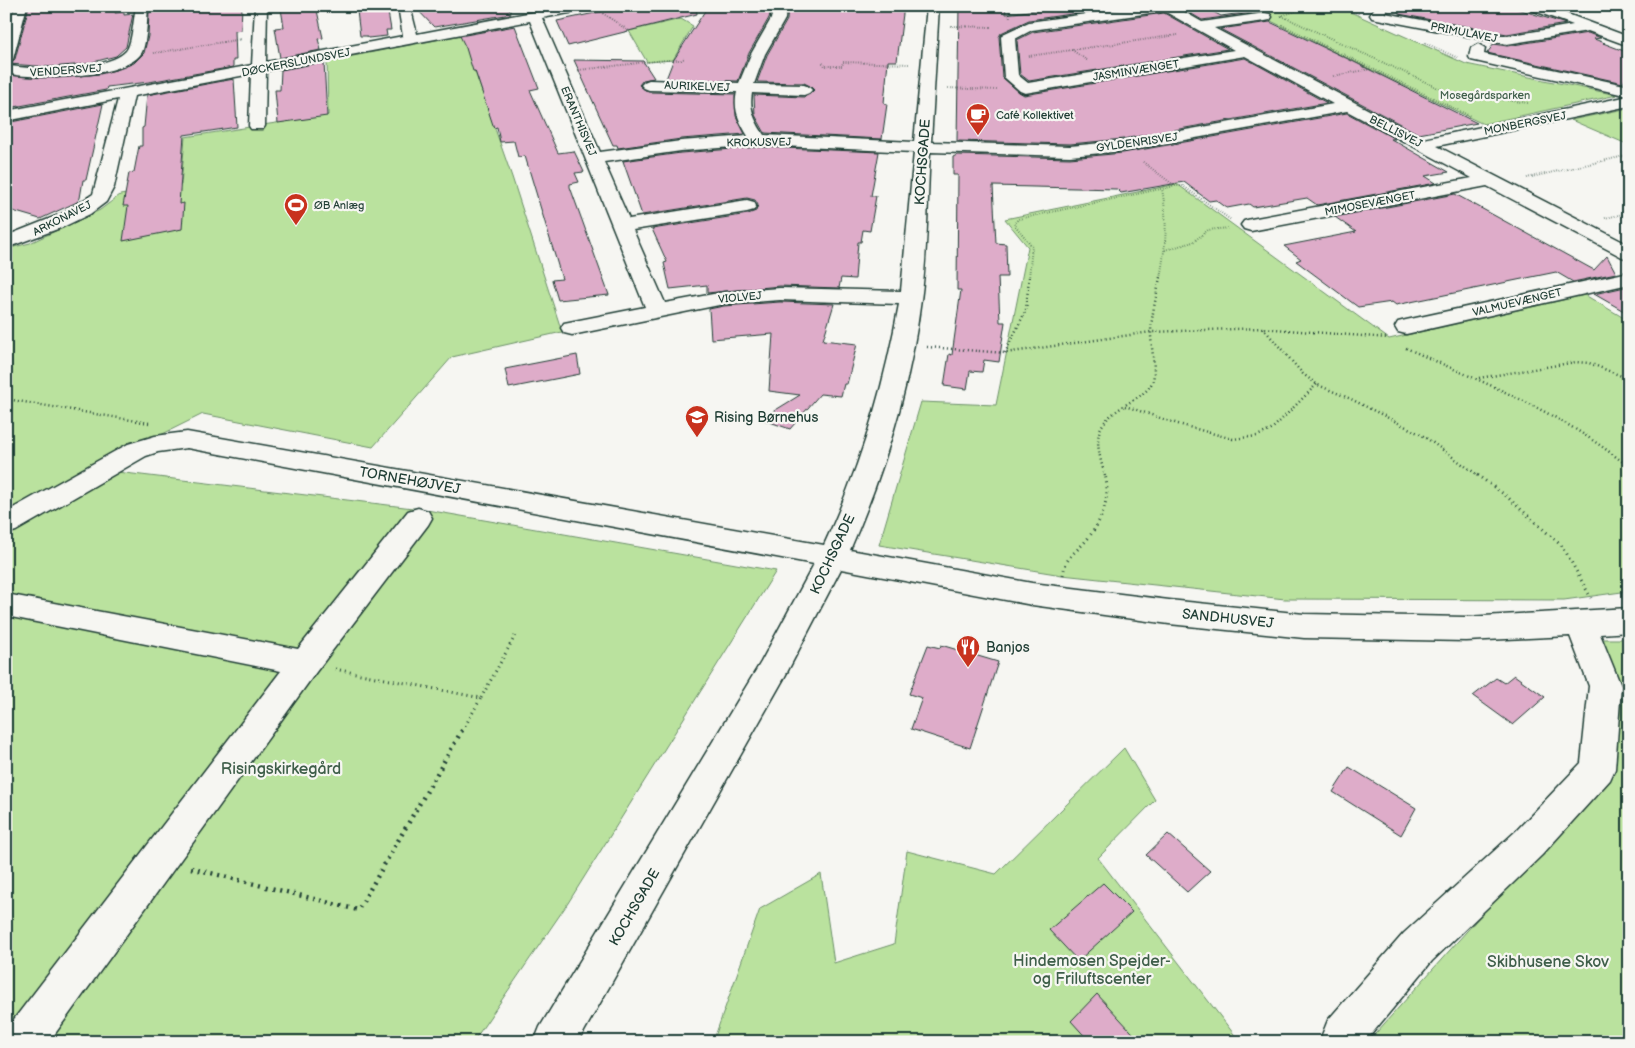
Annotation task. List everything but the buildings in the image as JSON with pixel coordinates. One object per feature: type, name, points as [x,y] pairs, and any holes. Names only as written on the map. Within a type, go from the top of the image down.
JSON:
[{"type":"street","points":[[6,58],[20,6]]},
{"type":"street","points":[[132,57],[135,51],[142,6]]},
{"type":"street","points":[[256,126],[261,6]]},
{"type":"street","points":[[404,6],[411,40]]},
{"type":"street","name":"AURIKELVEJ","points":[[759,140],[744,114],[742,104],[745,88],[762,46],[778,20],[780,6]]},
{"type":"street","points":[[1071,6],[1090,18]]},
{"type":"street","name":"PRIMULAVEJ","points":[[1534,6],[1629,42]]},
{"type":"street","points":[[1025,88],[1011,77],[1008,37],[1020,30],[1028,26],[1165,7]]},
{"type":"street","name":"BELLISVEJ","points":[[1165,7],[1301,82],[1629,253]]},
{"type":"street","name":"PRIMULAVEJ","points":[[1381,8],[1377,15],[1507,40],[1589,27]]},
{"type":"street","name":"DØCKERSLUNDSVEJ","points":[[6,116],[535,17],[592,9]]},
{"type":"street","name":"KOCHSGADE","points":[[555,1042],[770,676],[831,558],[864,484],[880,435],[904,345],[911,298],[924,146],[932,16]]},
{"type":"street","name":"ERANTHISVEJ","points":[[535,17],[657,310]]},
{"type":"street","points":[[1204,28],[1266,17]]},
{"type":"street","name":"MONBERGSVEJ","points":[[1478,48],[1476,58],[1628,93]]},
{"type":"street","name":"JASMINVÆNGET","points":[[1025,88],[1246,52]]},
{"type":"street","name":"VENDERSVEJ","points":[[6,69],[25,73],[88,70],[109,66],[132,57]]},
{"type":"street","name":"AURIKELVEJ","points":[[649,85],[804,90]]},
{"type":"street","name":"MONBERGSVEJ","points":[[1422,144],[1572,114],[1628,93]]},
{"type":"street","name":"ARKONAVEJ","points":[[6,242],[27,236],[59,222],[100,198],[105,187],[127,94]]},
{"type":"street","name":"GYLDENRISVEJ","points":[[924,146],[1013,151],[1070,150],[1123,146],[1349,106]]},
{"type":"street","name":"KROKUSVEJ","points":[[594,158],[681,146],[759,140],[924,146]]},
{"type":"street","name":"MIMOSEVÆNGET","points":[[1246,226],[1493,182]]},
{"type":"street","points":[[622,226],[747,206]]},
{"type":"street","name":"VALMUEVÆNGET","points":[[1402,339],[1629,278]]},
{"type":"street","name":"VIOLVEJ","points":[[572,328],[724,298],[780,294],[911,298]]},
{"type":"street","name":"TORNEHØJVEJ","points":[[6,524],[137,450],[155,444],[187,440],[433,483],[831,558]]},
{"type":"street","points":[[24,1042],[305,663],[418,518]]},
{"type":"street","name":"SANDHUSVEJ","points":[[831,558],[1060,598],[1304,626],[1466,629],[1605,622]]},
{"type":"street","points":[[6,604],[305,663]]},
{"type":"street","points":[[1343,1042],[1343,1035],[1418,947],[1529,843],[1598,769],[1605,686],[1605,622]]},
{"type":"path","points":[[1266,17],[1282,16],[1311,6]]},
{"type":"path","points":[[592,9],[629,31]]},
{"type":"path","points":[[932,16],[1020,30]]},
{"type":"path","points":[[1282,16],[1447,92],[1522,102],[1572,114]]},
{"type":"path","points":[[1266,17],[1496,128]]},
{"type":"path","points":[[1011,58],[1204,28]]},
{"type":"path","points":[[132,57],[260,37]]},
{"type":"path","points":[[559,73],[665,60],[681,60],[685,58]]},
{"type":"path","points":[[823,63],[825,66],[842,66],[844,62],[1017,90],[1025,88]]},
{"type":"path","points":[[1301,82],[1372,69]]},
{"type":"path","points":[[1123,146],[1175,186]]},
{"type":"path","points":[[1493,182],[1629,155]]},
{"type":"path","points":[[1005,353],[1026,310],[1032,246],[1014,224],[1018,219],[1175,186],[1183,186],[1246,226]]},
{"type":"path","points":[[1060,598],[1065,562],[1089,537],[1106,506],[1106,480],[1097,449],[1097,436],[1102,424],[1117,410],[1144,394],[1153,380],[1151,332],[1165,250],[1167,217],[1162,189]]},
{"type":"path","points":[[1165,250],[1193,242],[1208,230],[1246,226]]},
{"type":"path","points":[[904,345],[1005,353],[1151,332],[1262,328],[1402,339],[1579,428],[1606,446],[1629,467]]},
{"type":"path","points":[[1262,328],[1303,374],[1317,384],[1368,407],[1422,435],[1505,495],[1563,547],[1605,622]]},
{"type":"path","points":[[1387,339],[1402,339]]},
{"type":"path","points":[[1479,378],[1576,362],[1589,362],[1629,379]]},
{"type":"path","points":[[1125,405],[1178,424],[1233,439],[1257,436],[1271,430],[1317,384]]},
{"type":"path","points":[[6,399],[150,423]]},
{"type":"path","points":[[159,860],[358,910],[516,636]]},
{"type":"path","points":[[305,663],[481,698]]},
{"type":"green space","name":"Mosegårdsparken","points":[[1240,6],[1337,6],[1466,64],[1617,95],[1483,124]]},
{"type":"green space","points":[[681,19],[693,26],[673,60],[647,62],[629,31]]},
{"type":"green space","name":"Risingskirkegård","points":[[462,35],[512,177],[562,332],[452,357],[373,447],[203,414],[92,469],[421,509],[776,571],[568,903],[473,1042],[6,1042],[6,249],[30,243],[100,210],[120,195],[181,185],[185,137],[328,115],[327,61]]},
{"type":"green space","points":[[1629,108],[1629,145],[1571,120]]},
{"type":"green space","points":[[1177,184],[1389,339],[1585,295],[1629,321],[1629,591],[1564,600],[1285,599],[1062,575],[879,545],[921,402],[996,405],[1028,247],[1005,219]]},
{"type":"green space","name":"Skibhusene Skov","points":[[1601,639],[1629,639],[1629,1042],[1368,1042],[1614,766],[1622,697]]},
{"type":"green space","name":"Hindemosen Spejder- og Friluftscenter","points":[[1124,748],[1155,800],[1098,858],[1240,1042],[713,1042],[760,909],[821,874],[834,963],[894,944],[907,851],[996,874]]},
{"type":"place","name":"Café Kollektivet","points":[[978,136]]},
{"type":"place","name":"ØB Anlæg","points":[[296,226]]},
{"type":"place","name":"Rising Børnehus","points":[[697,438]]},
{"type":"place","name":"Banjos","points":[[968,668]]}]
